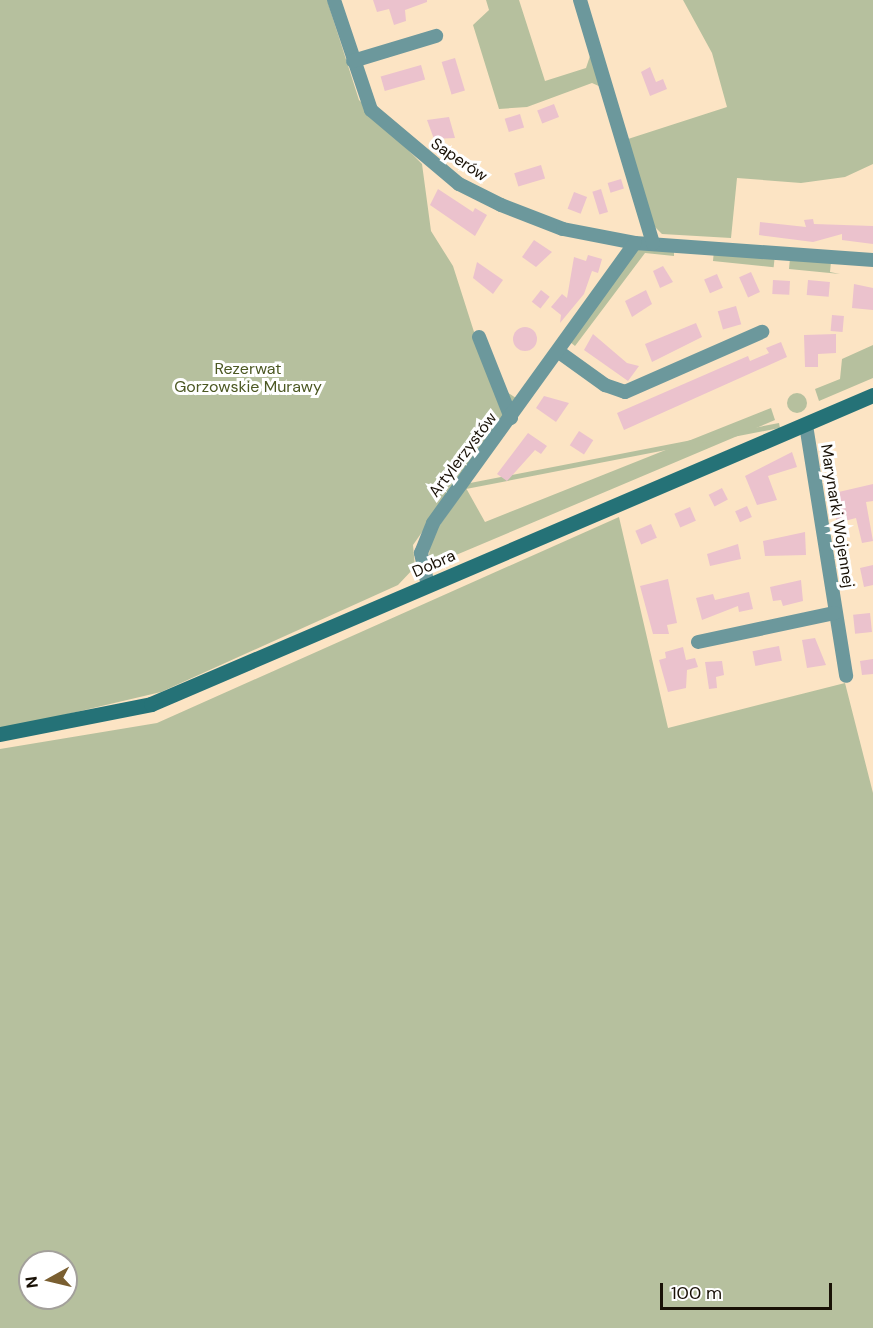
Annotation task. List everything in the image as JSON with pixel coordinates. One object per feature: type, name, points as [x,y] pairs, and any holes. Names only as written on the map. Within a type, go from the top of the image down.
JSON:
[{"type":"street","name":"Saperów","points":[[334,0],[352,61],[371,110],[459,184],[552,226],[635,243],[873,260]]},
{"type":"street","points":[[580,0],[653,243]]},
{"type":"street","points":[[352,61],[436,36]]},
{"type":"street","name":"Artylerzystów","points":[[428,586],[421,558],[425,538],[635,243]]},
{"type":"street","points":[[559,352],[605,385],[625,392],[762,332]]},
{"type":"street","points":[[479,337],[510,418]]},
{"type":"street","name":"Dobra","points":[[0,734],[151,704],[873,395]]},
{"type":"street","name":"Marynarki Wojennej","points":[[806,425],[846,676]]},
{"type":"street","name":"Marynarki Wojennej","points":[[698,642],[835,613]]},
{"type":"green space","name":"Rezerwat Gorzowskie Murawy","points":[[0,0],[327,0],[359,100],[422,164],[431,231],[453,266],[475,335],[504,390],[516,398],[413,545],[415,567],[398,585],[161,692],[0,730]]},
{"type":"green space","points":[[486,0],[519,0],[545,81],[586,68],[590,56],[601,87],[592,83],[527,107],[499,109],[473,25],[489,10]]},
{"type":"green space","points":[[683,0],[873,0],[873,164],[845,177],[801,183],[737,178],[731,238],[662,234],[652,224],[628,139],[727,107],[712,53]]},
{"type":"green space","points":[[674,248],[674,256],[645,253],[575,346],[570,342],[637,250]]},
{"type":"green space","points":[[714,251],[775,257],[774,267],[713,261]]},
{"type":"green space","points":[[790,258],[831,262],[830,272],[840,274],[789,269]]},
{"type":"green space","points":[[873,345],[873,378],[819,401],[815,389],[840,379],[842,359]]},
{"type":"green space","points":[[797,393],[804,396],[807,403],[804,410],[797,413],[790,410],[787,403],[790,396]]},
{"type":"green space","points":[[771,408],[775,420],[456,555],[428,561],[432,536],[466,488],[485,522]]},
{"type":"green space","points":[[779,423],[780,428],[449,492],[448,487]]},
{"type":"green space","points":[[619,517],[668,728],[845,683],[873,793],[873,1328],[0,1328],[0,749],[157,723]]},
{"type":"building","points":[[373,0],[427,0],[427,2],[405,10],[406,21],[394,25],[389,9],[377,12]]},
{"type":"building","points":[[455,58],[465,91],[452,95],[442,62]]},
{"type":"building","points":[[421,65],[425,79],[385,91],[381,77]]},
{"type":"building","points":[[650,67],[656,82],[663,79],[667,89],[650,96],[641,72]]},
{"type":"building","points":[[554,104],[559,117],[542,124],[537,110]]},
{"type":"building","points":[[520,114],[524,127],[509,132],[505,119]]},
{"type":"building","points":[[449,117],[455,138],[434,139],[427,120]]},
{"type":"building","points":[[541,165],[545,178],[518,187],[514,173]]},
{"type":"building","points":[[621,179],[624,189],[611,193],[608,183]]},
{"type":"building","points":[[438,189],[473,212],[475,208],[487,215],[475,236],[430,205]]},
{"type":"building","points":[[601,189],[608,212],[599,215],[592,192]]},
{"type":"building","points":[[574,192],[587,197],[581,214],[568,209]]},
{"type":"building","points":[[813,219],[814,224],[873,226],[873,244],[842,240],[842,234],[813,242],[759,235],[760,222],[806,227],[804,220]]},
{"type":"building","points":[[534,240],[552,252],[536,267],[522,257]]},
{"type":"building","points":[[588,255],[602,259],[598,273],[592,271],[584,294],[560,323],[561,315],[551,307],[562,294],[567,298],[574,257],[586,261]]},
{"type":"building","points":[[477,262],[503,280],[493,294],[473,278]]},
{"type":"building","points":[[663,266],[673,282],[660,288],[653,271]]},
{"type":"building","points":[[751,272],[760,292],[748,297],[739,277]]},
{"type":"building","points":[[717,274],[723,288],[710,293],[704,279]]},
{"type":"building","points":[[773,280],[790,281],[789,295],[772,294]]},
{"type":"building","points":[[808,280],[830,282],[829,297],[807,295]]},
{"type":"building","points":[[854,284],[873,288],[873,310],[852,308]]},
{"type":"building","points":[[541,290],[550,297],[540,309],[532,302]]},
{"type":"building","points":[[646,290],[652,304],[632,317],[625,301]]},
{"type":"building","points":[[736,306],[741,324],[723,330],[718,311]]},
{"type":"building","points":[[832,315],[844,316],[843,332],[831,331]]},
{"type":"building","points":[[696,323],[702,337],[652,362],[645,344]]},
{"type":"building","points":[[525,327],[534,330],[537,339],[534,348],[525,351],[516,348],[513,339],[516,330]]},
{"type":"building","points":[[593,334],[627,363],[639,366],[628,381],[584,350]]},
{"type":"building","points":[[836,334],[836,353],[818,354],[818,367],[805,367],[804,335]]},
{"type":"building","points":[[781,342],[787,357],[624,430],[617,413],[748,356],[750,361],[769,353],[766,348]]},
{"type":"building","points":[[544,396],[569,403],[556,422],[536,408]]},
{"type":"building","points":[[579,431],[593,440],[584,455],[570,445]]},
{"type":"building","points":[[528,433],[547,446],[541,454],[535,450],[507,481],[497,474]]},
{"type":"building","points":[[792,452],[797,467],[768,476],[777,500],[757,505],[745,476]]},
{"type":"building","points":[[873,484],[873,501],[866,502],[873,541],[862,543],[856,518],[837,523],[830,494]]},
{"type":"building","points":[[722,488],[728,500],[715,506],[709,495]]},
{"type":"building","points":[[747,506],[752,517],[740,522],[735,511]]},
{"type":"building","points":[[690,507],[696,521],[680,527],[674,514]]},
{"type":"building","points":[[651,524],[657,538],[641,544],[635,531]]},
{"type":"building","points":[[805,532],[806,555],[765,556],[763,541]]},
{"type":"building","points":[[738,544],[741,559],[710,566],[707,554]]},
{"type":"building","points":[[873,565],[873,585],[864,587],[860,568]]},
{"type":"building","points":[[668,579],[677,623],[667,625],[669,634],[653,634],[640,586]]},
{"type":"building","points":[[801,580],[803,601],[783,606],[781,600],[773,601],[770,587]]},
{"type":"building","points":[[749,592],[753,609],[739,612],[738,606],[702,620],[696,598],[713,594],[715,600]]},
{"type":"building","points":[[870,613],[872,632],[855,634],[853,615]]},
{"type":"building","points":[[815,638],[826,665],[807,668],[802,640]]},
{"type":"building","points":[[779,646],[782,661],[755,666],[752,651]]},
{"type":"building","points":[[683,647],[686,660],[695,658],[698,667],[687,670],[686,688],[668,692],[659,660],[666,658],[665,652]]},
{"type":"building","points":[[873,659],[873,674],[862,675],[860,661]]},
{"type":"building","points":[[722,661],[724,675],[716,677],[717,688],[709,689],[705,662]]}]
